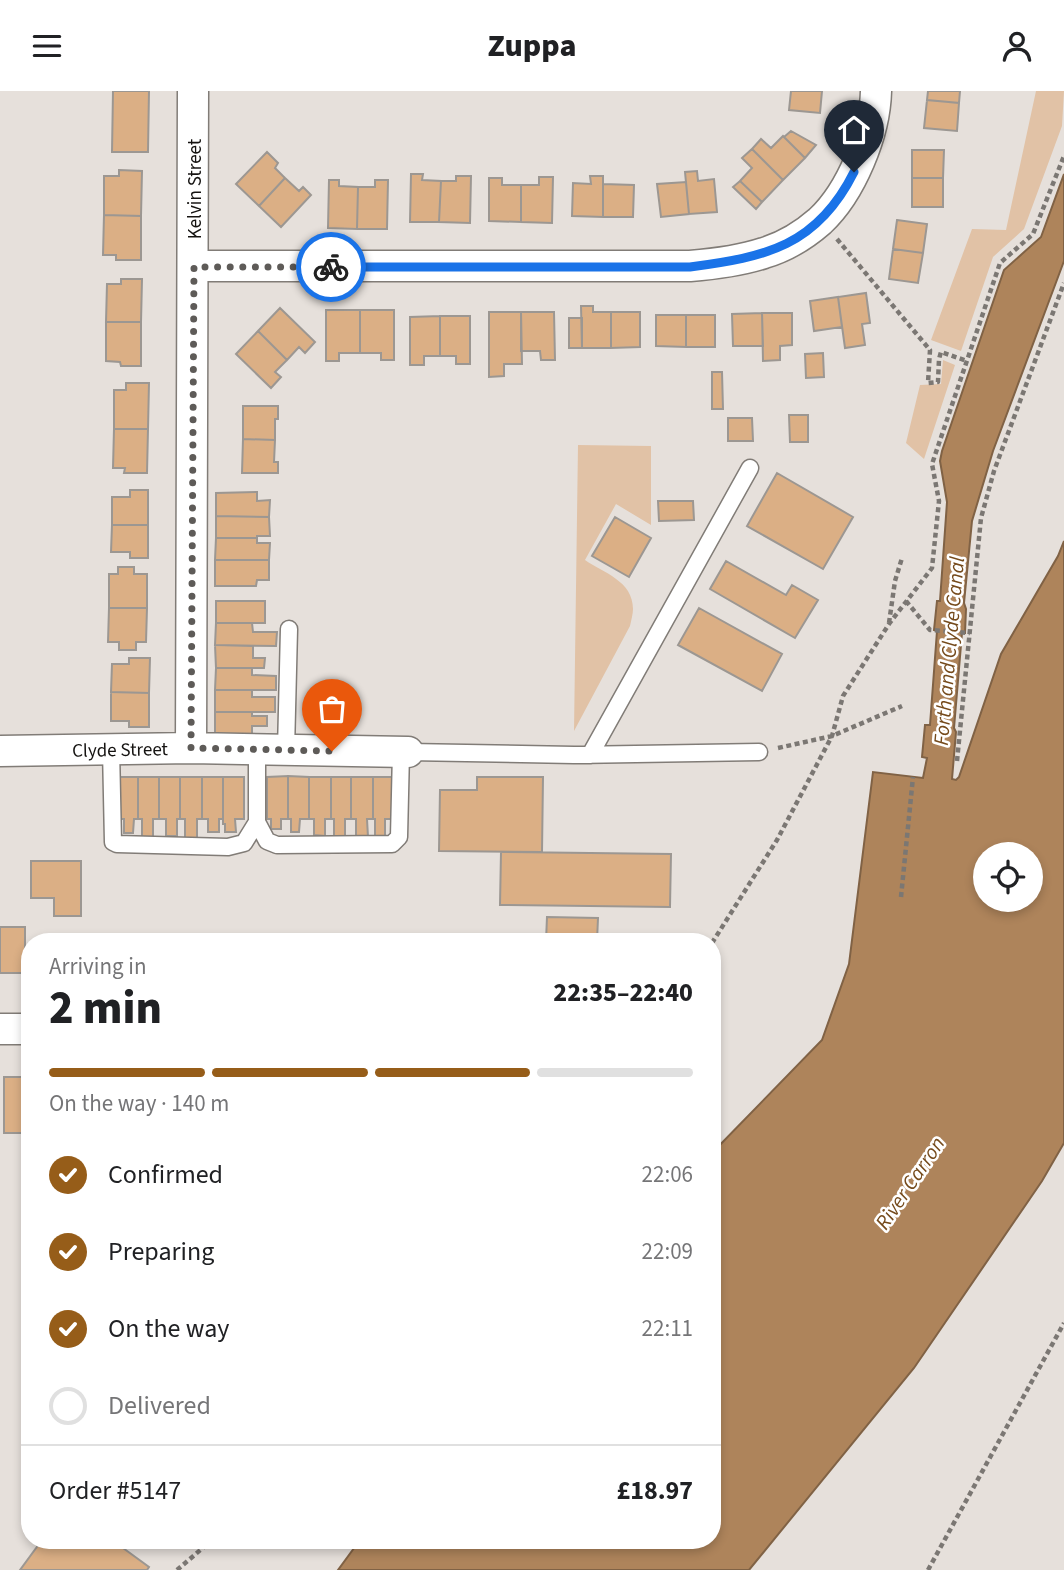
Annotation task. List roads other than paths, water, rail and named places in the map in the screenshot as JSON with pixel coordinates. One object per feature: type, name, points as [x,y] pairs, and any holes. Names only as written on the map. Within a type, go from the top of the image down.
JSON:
[{"type":"street","name":"Kelvin Street","points":[[191,748],[193,91]]},
{"type":"street","points":[[194,267],[690,267],[730,262],[765,253],[795,239],[821,221],[845,190],[863,155],[872,124],[877,91]]},
{"type":"street","name":"Clyde Street","points":[[0,751],[191,748],[404,752]]},
{"type":"street","points":[[0,1029],[21,1029]]},
{"type":"lane","points":[[590,755],[750,468]]},
{"type":"lane","points":[[111,750],[113,842],[228,847],[244,843],[257,822],[289,629]]},
{"type":"lane","points":[[257,822],[267,841],[277,845],[392,844],[399,837],[404,752],[590,755],[759,752]]},
{"type":"water","points":[[1064,174],[1064,261],[993,451],[972,521],[952,779],[959,777],[1001,654],[1064,541],[1064,1143],[1042,1181],[914,1368],[749,1570],[338,1570],[353,1549],[721,1549],[721,1144],[822,1040],[849,964],[873,772],[923,778],[927,758],[922,757],[925,725],[930,725],[937,631],[934,630],[937,601],[940,601],[947,502],[940,461],[1004,270],[1041,237]]},
{"type":"water label","name":"Forth and Clyde Canal","points":[[949,651]]},
{"type":"water label","name":"River Carron","points":[[910,1183]]}]
